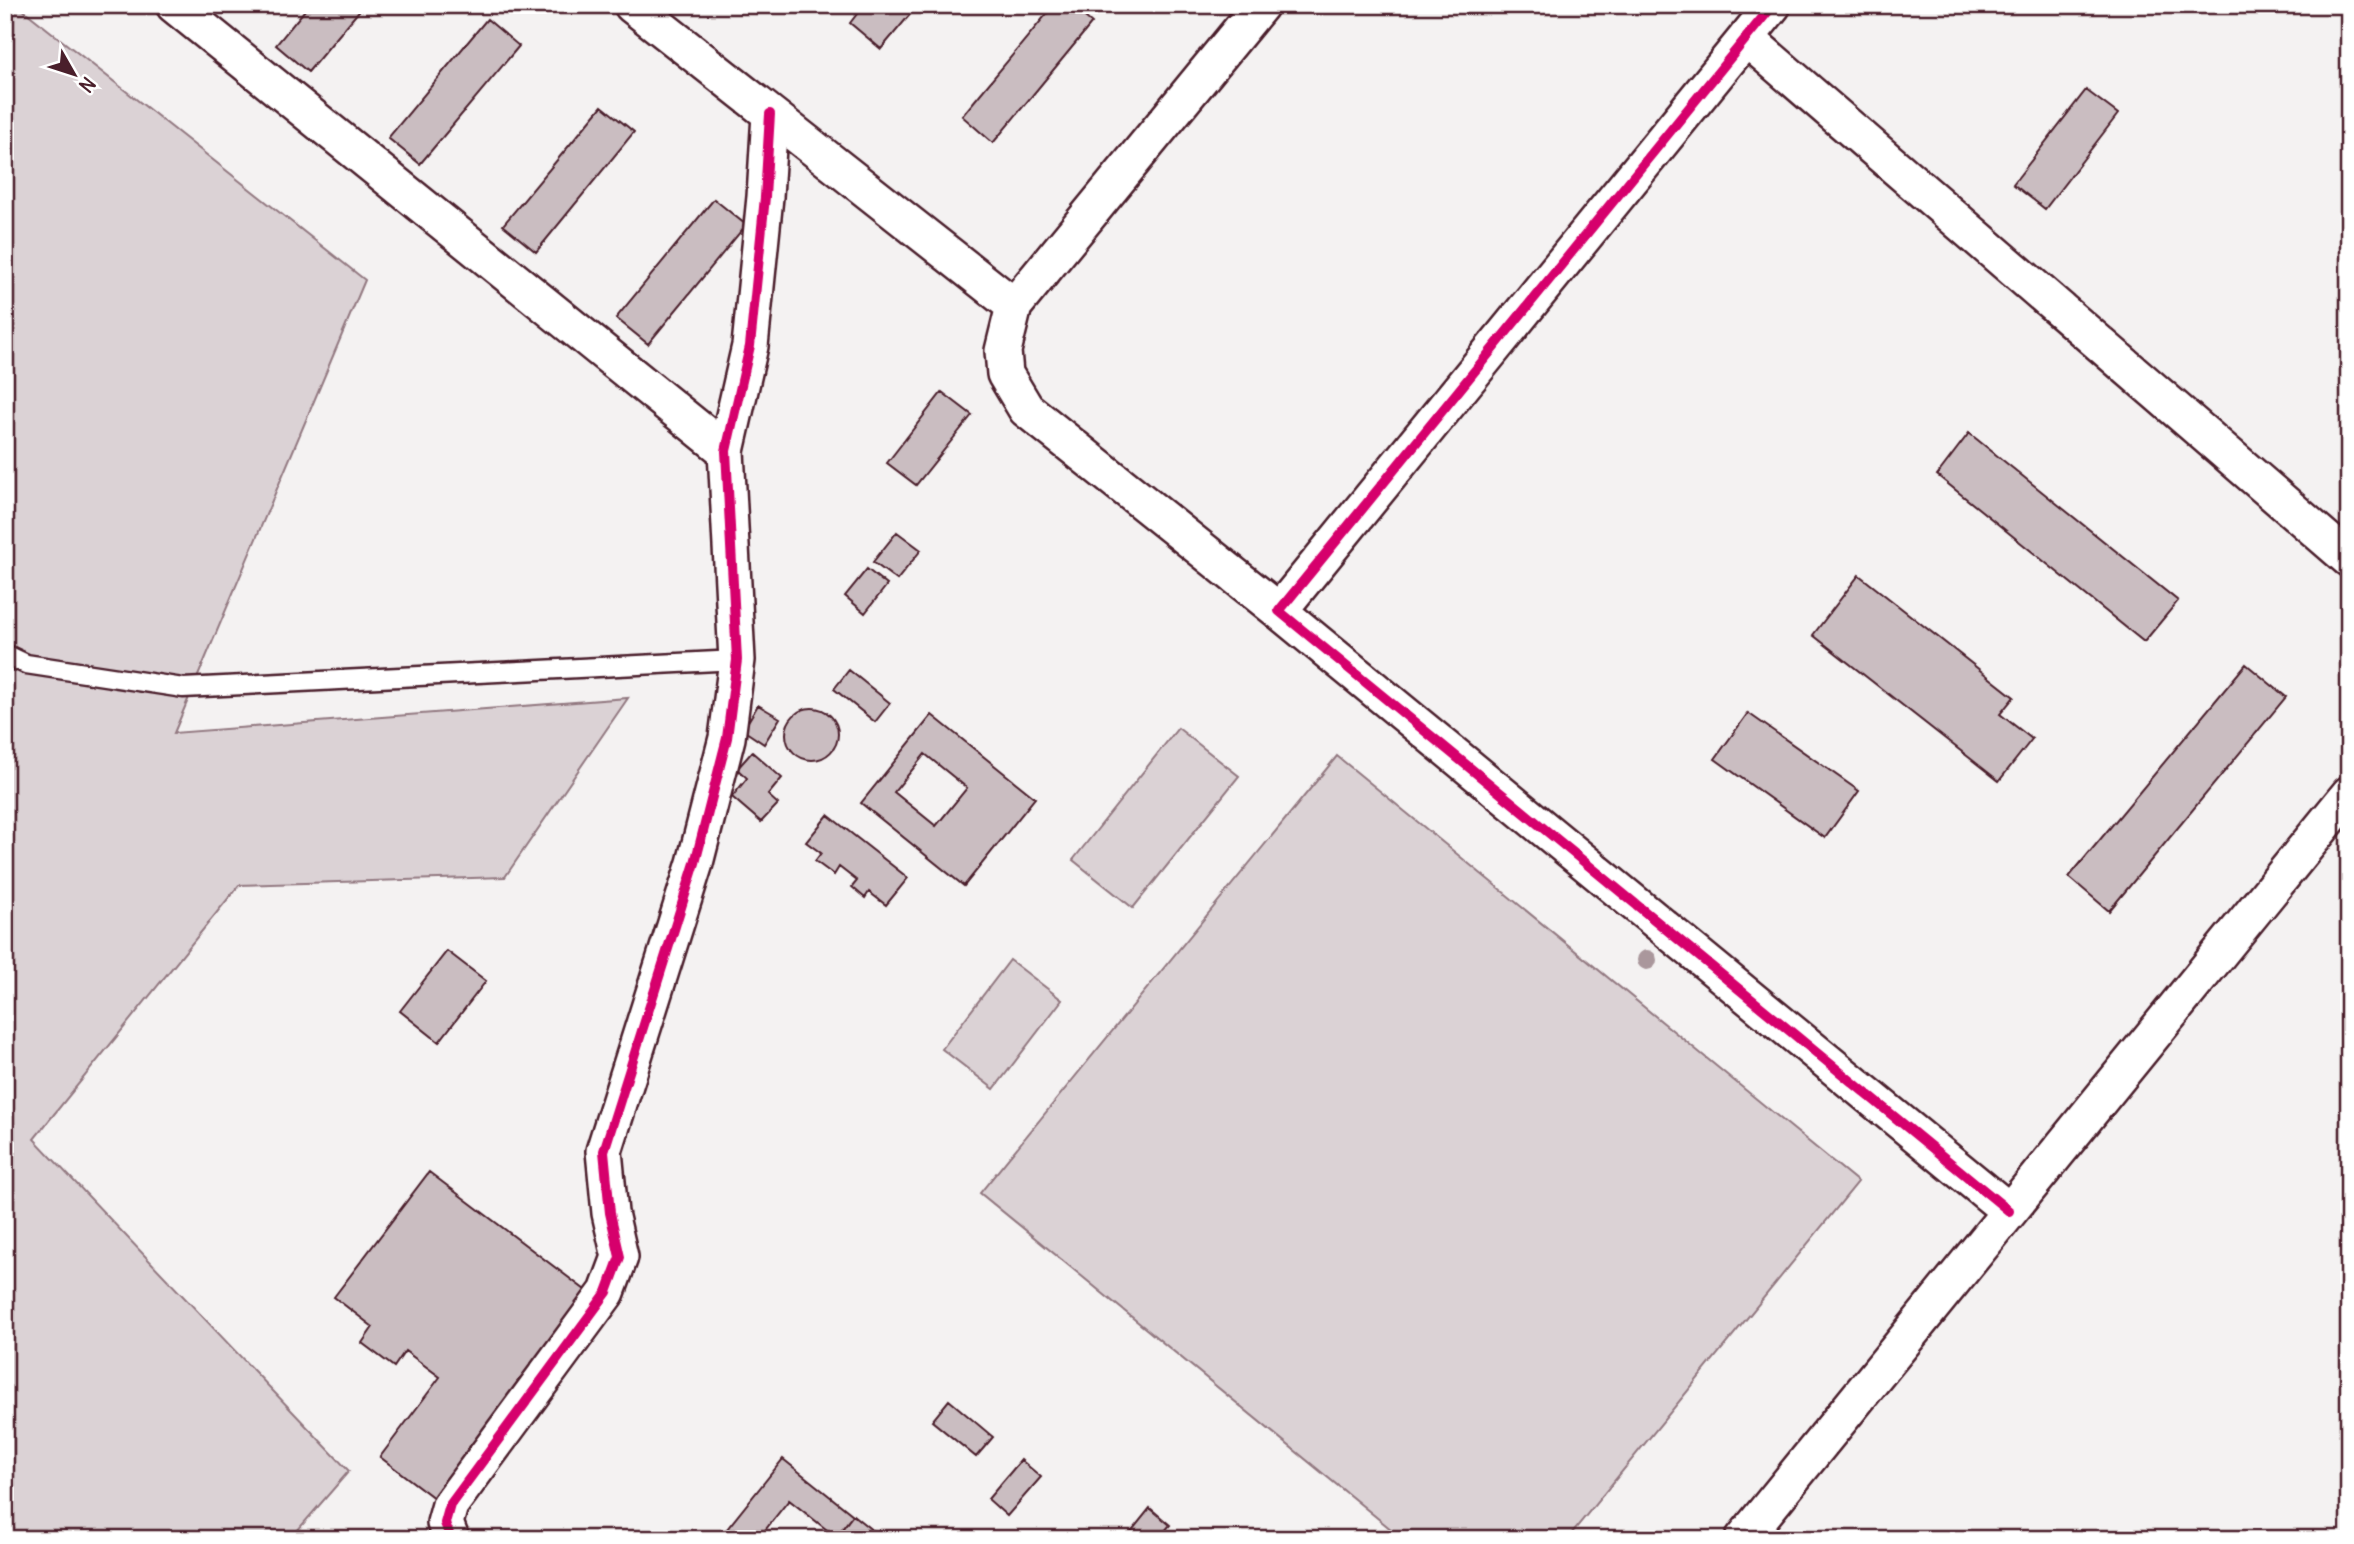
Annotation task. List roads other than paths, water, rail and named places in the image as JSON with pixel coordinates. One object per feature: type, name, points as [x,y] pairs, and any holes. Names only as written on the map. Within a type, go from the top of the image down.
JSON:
[{"type":"street","points":[[174,5],[726,451]]},
{"type":"street","points":[[632,5],[1014,306]]},
{"type":"street","points":[[1261,5],[1014,306],[1003,351],[1005,374],[1026,409],[1279,611],[2009,1211]]},
{"type":"street","points":[[1279,611],[1773,5]]},
{"type":"street","points":[[1746,38],[2349,559]]},
{"type":"street","points":[[451,1539],[445,1523],[450,1505],[607,1292],[620,1257],[610,1213],[604,1151],[695,863],[727,738],[737,660],[726,451],[750,346],[765,197],[770,114]]},
{"type":"street","points":[[1744,1539],[2349,794]]},
{"type":"lane","points":[[5,654],[26,664],[183,688],[737,660]]}]
